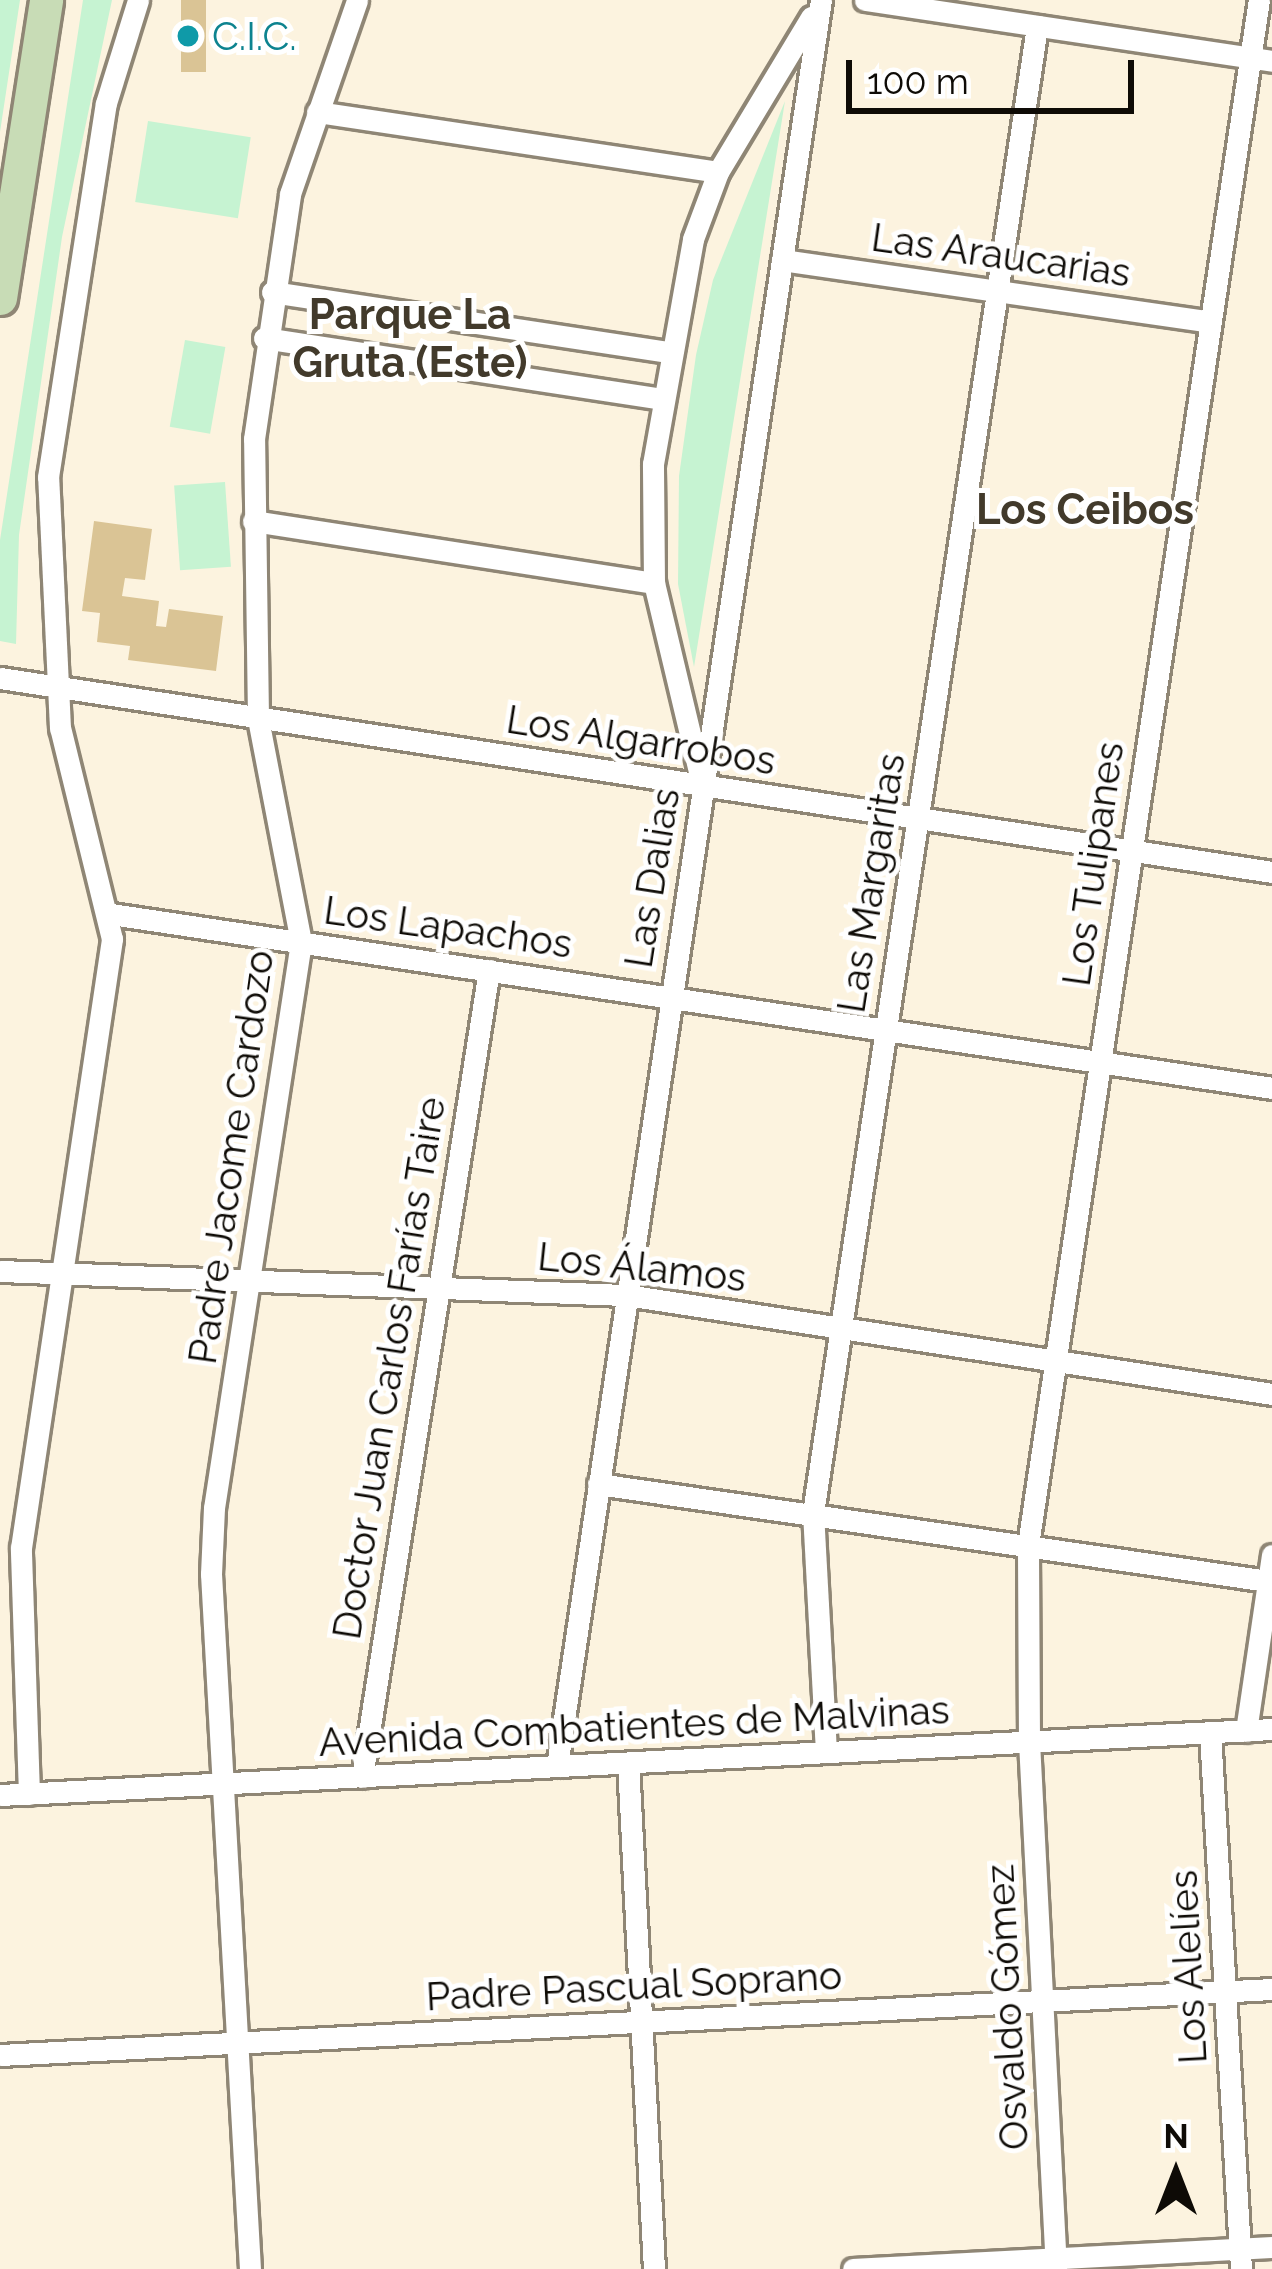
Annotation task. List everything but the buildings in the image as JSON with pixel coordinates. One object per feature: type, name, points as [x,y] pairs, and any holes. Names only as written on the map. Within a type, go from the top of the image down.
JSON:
[{"type":"main road","points":[[0,298],[46,0]]},
{"type":"street","points":[[29,1794],[21,1548],[111,914],[56,687],[48,477],[106,103],[138,0]]},
{"type":"street","name":"Padre Jacome Cardozo","points":[[250,2269],[223,1784],[214,1508],[302,942],[258,718],[253,521],[264,338],[290,194],[357,0]]},
{"type":"street","points":[[702,786],[654,583],[653,464],[693,239],[718,172],[820,0]]},
{"type":"street","name":"Las Dalias","points":[[556,1766],[820,0]]},
{"type":"street","points":[[865,0],[1261,60]]},
{"type":"street","name":"Los Tulipanes","points":[[1029,1742],[1028,1545],[1210,322],[1261,60],[1259,0]]},
{"type":"street","name":"Las Margaritas","points":[[826,1752],[813,1513],[1036,26]]},
{"type":"street","points":[[317,112],[718,172]]},
{"type":"street","name":"Las Araucarias","points":[[782,260],[1210,322]]},
{"type":"street","points":[[272,292],[671,352]]},
{"type":"street","points":[[264,338],[663,399]]},
{"type":"street","points":[[253,521],[654,583]]},
{"type":"street","name":"Los Algarrobos","points":[[0,678],[1272,872]]},
{"type":"street","name":"Los Lapachos","points":[[111,914],[1272,1088]]},
{"type":"street","name":"Doctor Juan Carlos Farías Taire","points":[[362,1777],[489,970]]},
{"type":"street","name":"Los Álamos","points":[[0,1271],[626,1295],[1272,1394]]},
{"type":"street","points":[[598,1484],[1268,1581]]},
{"type":"street","points":[[1246,1731],[1272,1556]]},
{"type":"street","name":"Avenida Combatientes de Malvinas","points":[[0,1795],[1272,1730]]},
{"type":"street","name":"Los Alelíes","points":[[1210,1732],[1241,2259]]},
{"type":"street","name":"Osvaldo Gómez","points":[[1029,1742],[1056,2264]]},
{"type":"street","points":[[628,1763],[654,2269]]},
{"type":"street","name":"Padre Pascual Soprano","points":[[0,2055],[1272,1989]]},
{"type":"street","points":[[853,2269],[1241,2259],[1272,2247]]},
{"type":"green space","points":[[0,0],[20,0],[0,132]]},
{"type":"green space","points":[[83,0],[112,0],[62,237],[19,535],[16,644],[0,641],[0,540]]},
{"type":"green space","points":[[785,101],[694,667],[678,584],[679,476],[696,355],[713,280]]},
{"type":"green space","points":[[148,121],[251,137],[238,218],[135,202]]},
{"type":"green space","points":[[185,340],[225,347],[210,434],[170,427]]},
{"type":"green space","points":[[225,482],[231,567],[180,570],[174,486]]},
{"type":"place","name":"C.I.C.","points":[[188,36]]},
{"type":"district","name":"Parque La Gruta (Este)","points":[[410,339]]},
{"type":"district","name":"Los Ceibos","points":[[1085,510]]}]
